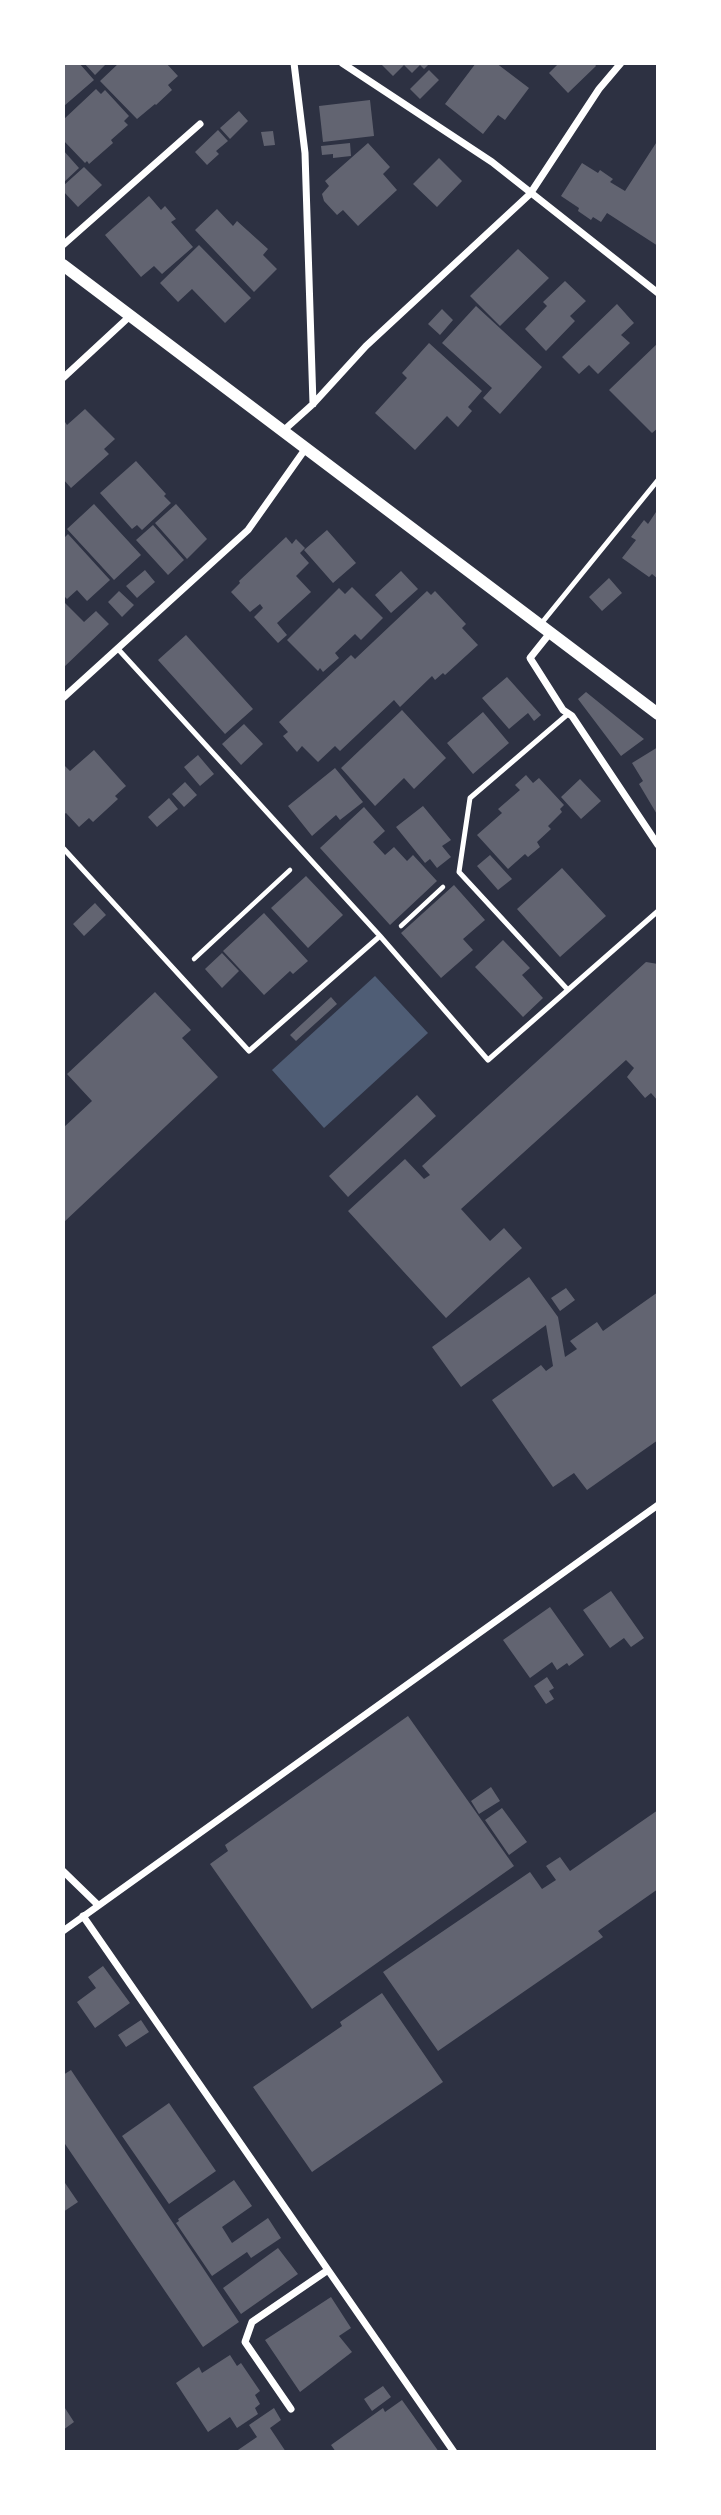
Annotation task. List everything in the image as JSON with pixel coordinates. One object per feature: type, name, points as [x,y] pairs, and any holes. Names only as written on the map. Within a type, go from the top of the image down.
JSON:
[{"type":"street","points":[[294,63],[305,153],[313,404]]},
{"type":"street","points":[[342,63],[492,162],[658,293]]},
{"type":"street","points":[[283,431],[313,404],[366,346],[530,194],[599,89],[621,63]]},
{"type":"street","points":[[63,245],[200,124]]},
{"type":"street","points":[[63,265],[658,714]]},
{"type":"street","points":[[63,379],[130,316]]},
{"type":"street","points":[[63,698],[248,530],[306,448]]},
{"type":"street","points":[[545,629],[530,659],[563,710],[572,716],[658,845]]},
{"type":"street","points":[[63,1931],[658,1505]]},
{"type":"street","points":[[63,1871],[98,1905]]},
{"type":"street","points":[[83,1916],[454,2452]]},
{"type":"street","points":[[291,2410],[245,2342],[252,2322],[328,2270]]},
{"type":"lane","points":[[545,629],[658,480]]},
{"type":"lane","points":[[118,649],[380,936],[488,1060],[658,911]]},
{"type":"lane","points":[[568,714],[470,798],[459,872],[568,990]]},
{"type":"lane","points":[[63,848],[248,1051],[380,936]]},
{"type":"path","points":[[178,974],[306,855]]},
{"type":"path","points":[[384,941],[459,872]]},
{"type":"water","points":[[375,976],[428,1033],[324,1128],[272,1070]]},
{"type":"building","points":[[63,63],[79,63],[94,80],[64,106]]},
{"type":"building","points":[[84,63],[107,63],[95,75]]},
{"type":"building","points":[[119,63],[166,63],[178,76],[168,85],[172,90],[137,119],[100,81]]},
{"type":"building","points":[[380,63],[430,63],[424,69],[420,65],[412,73],[404,65],[393,76]]},
{"type":"building","points":[[476,63],[496,63],[529,88],[505,120],[498,115],[483,134],[445,104]]},
{"type":"building","points":[[559,63],[594,63],[596,66],[568,93],[549,73]]},
{"type":"building","points":[[429,70],[439,80],[420,99],[410,89]]},
{"type":"building","points":[[96,89],[101,94],[105,90],[129,116],[124,121],[128,125],[111,140],[113,143],[89,164],[63,140],[63,120]]},
{"type":"building","points":[[370,100],[374,136],[323,142],[319,106]]},
{"type":"building","points":[[239,111],[248,121],[230,139],[220,128]]},
{"type":"building","points":[[218,130],[228,141],[216,151],[219,154],[207,165],[195,152]]},
{"type":"building","points":[[273,131],[275,145],[264,146],[261,132]]},
{"type":"building","points":[[658,140],[658,246],[607,213],[601,222],[593,217],[591,220],[561,196],[582,163],[598,173],[600,170],[613,179],[610,182],[625,191]]},
{"type":"building","points":[[350,143],[351,156],[333,158],[333,154],[322,155],[321,146]]},
{"type":"building","points":[[368,143],[390,167],[383,174],[397,190],[358,226],[343,210],[337,215],[324,201],[322,194],[329,186],[325,181]]},
{"type":"building","points":[[63,150],[79,168],[63,183]]},
{"type":"building","points":[[439,158],[462,181],[437,207],[413,184]]},
{"type":"building","points":[[84,167],[102,185],[78,207],[63,191],[63,186]]},
{"type":"building","points":[[149,196],[161,210],[165,206],[176,219],[171,222],[193,247],[162,274],[154,266],[141,277],[105,235]]},
{"type":"building","points":[[217,209],[233,226],[237,221],[268,249],[263,255],[277,269],[254,292],[195,230]]},
{"type":"building","points":[[199,245],[251,298],[225,323],[192,289],[178,302],[160,283]]},
{"type":"building","points":[[518,249],[549,278],[500,326],[470,296]]},
{"type":"building","points":[[565,281],[586,301],[570,316],[575,321],[546,351],[525,329],[547,306],[543,302]]},
{"type":"building","points":[[617,304],[634,323],[621,335],[630,343],[598,374],[589,365],[579,374],[562,357]]},
{"type":"building","points":[[476,306],[542,367],[500,414],[483,398],[492,388],[442,343]]},
{"type":"building","points":[[442,309],[453,320],[440,335],[428,324]]},
{"type":"building","points":[[429,343],[482,391],[468,407],[472,411],[458,427],[447,416],[415,450],[375,413],[407,378],[402,373]]},
{"type":"building","points":[[658,343],[658,428],[652,433],[609,390]]},
{"type":"building","points":[[85,409],[115,439],[104,449],[109,454],[71,488],[63,479],[63,424],[65,422],[67,425]]},
{"type":"building","points":[[136,461],[171,503],[142,530],[137,525],[132,529],[100,493]]},
{"type":"building","points":[[94,504],[141,555],[114,580],[67,529]]},
{"type":"building","points":[[176,504],[207,539],[187,559],[155,523]]},
{"type":"building","points":[[658,509],[658,579],[652,574],[649,577],[622,558],[636,540],[631,537],[644,520],[648,524]]},
{"type":"building","points":[[153,525],[184,560],[168,575],[136,540]]},
{"type":"building","points":[[327,530],[356,563],[333,583],[304,550]]},
{"type":"building","points":[[68,534],[110,580],[87,601],[77,590],[67,599],[63,595],[63,539]]},
{"type":"building","points":[[286,537],[292,544],[296,539],[305,548],[300,553],[309,563],[296,576],[311,592],[277,623],[287,635],[278,643],[254,617],[263,608],[260,604],[250,612],[231,592],[239,581]]},
{"type":"building","points":[[145,570],[155,582],[137,598],[126,586]]},
{"type":"building","points":[[401,571],[418,589],[391,613],[375,595]]},
{"type":"building","points":[[609,578],[622,593],[602,611],[589,597]]},
{"type":"building","points":[[352,587],[383,618],[361,640],[355,634],[335,653],[339,658],[323,672],[320,668],[318,671],[287,640],[339,588],[345,594]]},
{"type":"building","points":[[119,591],[134,605],[122,617],[108,602]]},
{"type":"building","points":[[427,591],[431,595],[435,591],[466,624],[462,628],[478,645],[445,675],[443,673],[435,680],[432,676],[400,707],[394,700],[340,751],[335,746],[318,762],[302,746],[297,752],[283,736],[288,732],[279,722],[351,655],[355,659]]},
{"type":"building","points":[[63,601],[84,622],[96,611],[109,624],[63,668]]},
{"type":"building","points":[[186,635],[253,709],[225,734],[158,660]]},
{"type":"building","points":[[507,677],[541,715],[534,721],[528,713],[509,729],[482,698]]},
{"type":"building","points":[[586,692],[644,739],[621,756],[578,699]]},
{"type":"building","points":[[402,710],[446,758],[414,789],[404,778],[375,806],[341,768]]},
{"type":"building","points":[[483,712],[509,743],[473,774],[447,743]]},
{"type":"building","points":[[244,724],[263,744],[241,765],[222,744]]},
{"type":"building","points":[[658,747],[658,816],[639,784],[643,781],[632,763]]},
{"type":"building","points":[[94,750],[126,786],[115,796],[118,799],[93,822],[89,818],[79,827],[66,813],[63,815],[63,764],[70,771]]},
{"type":"building","points":[[198,755],[214,774],[200,786],[184,767]]},
{"type":"building","points":[[335,768],[363,802],[340,820],[336,815],[312,836],[288,806]]},
{"type":"building","points":[[526,775],[533,783],[539,778],[564,805],[560,809],[562,812],[548,826],[551,829],[537,842],[540,847],[528,857],[525,854],[508,869],[477,835],[502,813],[498,809],[520,790],[515,785]]},
{"type":"building","points":[[580,779],[601,801],[581,819],[561,797]]},
{"type":"building","points":[[185,782],[197,795],[184,807],[172,794]]},
{"type":"building","points":[[169,798],[178,809],[157,827],[148,817]]},
{"type":"building","points":[[423,806],[451,840],[442,846],[451,857],[437,868],[430,859],[425,863],[396,827]]},
{"type":"building","points":[[364,807],[385,831],[373,842],[385,855],[394,847],[407,861],[413,855],[437,881],[390,925],[320,848]]},
{"type":"building","points":[[490,855],[512,879],[498,890],[477,866]]},
{"type":"building","points":[[562,868],[606,916],[560,957],[517,909]]},
{"type":"building","points":[[306,876],[343,915],[308,948],[271,908]]},
{"type":"building","points":[[454,885],[485,920],[463,939],[473,950],[441,978],[401,933]]},
{"type":"building","points":[[95,903],[106,915],[84,936],[73,924]]},
{"type":"building","points":[[264,913],[308,961],[293,974],[290,971],[264,995],[223,951]]},
{"type":"building","points":[[503,940],[530,968],[522,975],[543,998],[523,1017],[475,967]]},
{"type":"building","points":[[222,953],[239,971],[222,988],[205,969]]},
{"type":"building","points":[[646,962],[658,964],[658,1101],[651,1093],[645,1098],[627,1077],[634,1068],[626,1060],[461,1209],[490,1241],[504,1228],[522,1248],[446,1318],[348,1211],[405,1159],[424,1179],[430,1175],[422,1166]]},
{"type":"building","points":[[155,992],[191,1030],[182,1038],[218,1077],[63,1223],[63,1128],[92,1101],[67,1074]]},
{"type":"building","points":[[331,997],[337,1004],[296,1041],[290,1035]]},
{"type":"building","points":[[417,1095],[436,1116],[348,1197],[329,1176]]},
{"type":"building","points":[[529,1277],[558,1317],[565,1357],[577,1349],[570,1341],[597,1322],[603,1331],[658,1292],[658,1440],[587,1490],[574,1473],[553,1487],[492,1400],[541,1365],[546,1371],[553,1366],[546,1325],[461,1387],[432,1347]]},
{"type":"building","points":[[566,1288],[575,1300],[560,1311],[551,1298]]},
{"type":"building","points":[[611,1591],[644,1638],[631,1647],[624,1638],[610,1648],[583,1610]]},
{"type":"building","points":[[550,1607],[584,1655],[569,1666],[567,1663],[557,1670],[552,1662],[530,1678],[503,1640]]},
{"type":"building","points":[[547,1677],[554,1688],[549,1691],[554,1699],[546,1704],[534,1686]]},
{"type":"building","points":[[408,1716],[514,1866],[312,2009],[210,1864],[228,1851],[225,1845]]},
{"type":"building","points":[[491,1787],[500,1801],[479,1814],[471,1801]]},
{"type":"building","points":[[502,1808],[527,1842],[509,1855],[485,1820]]},
{"type":"building","points":[[658,1810],[658,1889],[598,1931],[603,1937],[438,2051],[383,1972],[530,1872],[542,1889],[556,1880],[546,1866],[560,1857],[570,1871]]},
{"type":"building","points":[[103,1966],[130,2003],[95,2028],[77,2002],[96,1988],[88,1977]]},
{"type":"building","points":[[382,1993],[443,2082],[312,2172],[253,2087],[342,2026],[340,2022]]},
{"type":"building","points":[[141,2020],[149,2032],[126,2047],[118,2035]]},
{"type":"building","points":[[71,2070],[239,2322],[203,2347],[63,2141],[63,2075]]},
{"type":"building","points":[[169,2103],[216,2171],[169,2204],[122,2136]]},
{"type":"building","points":[[63,2180],[78,2202],[63,2212]]},
{"type":"building","points":[[234,2180],[252,2206],[222,2227],[232,2243],[268,2218],[281,2238],[251,2258],[247,2252],[212,2276],[176,2223]]},
{"type":"building","points":[[278,2248],[298,2274],[241,2314],[223,2288]]},
{"type":"building","points":[[331,2297],[351,2328],[339,2336],[352,2352],[300,2392],[265,2340]]},
{"type":"building","points":[[230,2355],[237,2366],[241,2363],[260,2391],[255,2395],[260,2404],[255,2408],[258,2414],[237,2428],[230,2417],[208,2432],[176,2383],[199,2367],[202,2373]]},
{"type":"building","points":[[383,2386],[391,2397],[372,2411],[364,2399]]},
{"type":"building","points":[[402,2400],[439,2452],[336,2452],[331,2445],[383,2408],[385,2412]]},
{"type":"building","points":[[63,2405],[74,2422],[63,2430]]},
{"type":"building","points":[[274,2408],[281,2420],[270,2428],[286,2452],[235,2452],[257,2437],[249,2425]]}]
